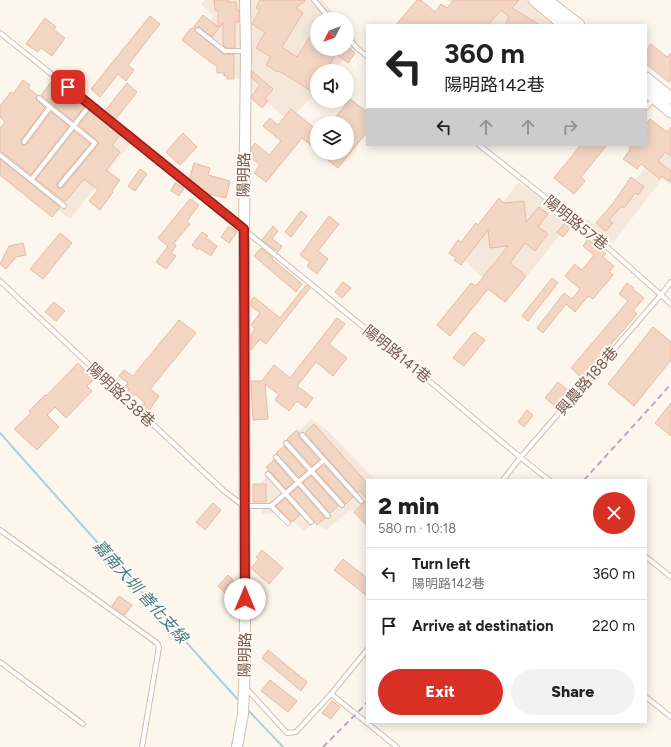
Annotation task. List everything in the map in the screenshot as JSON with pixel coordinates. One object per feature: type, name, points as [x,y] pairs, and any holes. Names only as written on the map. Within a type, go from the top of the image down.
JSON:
[{"type":"main road","points":[[534,0],[563,24]]},
{"type":"main road","points":[[547,0],[578,24]]},
{"type":"main road","points":[[647,79],[671,98]]},
{"type":"main road","points":[[650,94],[671,112]]},
{"type":"street","name":"陽明路","points":[[237,747],[243,714],[245,653],[245,0]]},
{"type":"lane","points":[[314,0],[324,12]]},
{"type":"lane","points":[[198,30],[225,51],[246,51]]},
{"type":"lane","name":"陽明路141巷","points":[[0,33],[244,229],[435,385],[520,458],[548,479]]},
{"type":"lane","points":[[354,45],[366,55]]},
{"type":"lane","points":[[647,104],[650,94]]},
{"type":"lane","points":[[39,98],[95,143],[60,185]]},
{"type":"lane","points":[[31,180],[90,105]]},
{"type":"lane","points":[[24,142],[50,107]]},
{"type":"lane","name":"陽明路57巷","points":[[480,146],[598,239],[660,296],[671,304]]},
{"type":"lane","points":[[0,155],[64,206]]},
{"type":"lane","name":"陽明路238巷","points":[[0,281],[224,491],[244,506]]},
{"type":"lane","name":"興農路188巷","points":[[504,479],[520,458],[671,282]]},
{"type":"lane","points":[[302,435],[361,501]]},
{"type":"lane","points":[[286,443],[342,505]]},
{"type":"lane","points":[[276,457],[328,516]]},
{"type":"lane","points":[[244,506],[271,506],[324,460]]},
{"type":"lane","points":[[268,474],[311,522]]},
{"type":"lane","points":[[271,506],[288,524]]},
{"type":"lane","points":[[0,530],[157,644],[159,647],[142,747]]},
{"type":"lane","points":[[647,558],[671,577]]},
{"type":"lane","points":[[244,686],[287,733],[296,732],[331,694],[366,651]]},
{"type":"lane","points":[[0,662],[83,724]]},
{"type":"lane","points":[[331,694],[366,722]]},
{"type":"lane","points":[[647,698],[671,717]]},
{"type":"lane","points":[[367,723],[397,747]]},
{"type":"shaded area","points":[[204,0],[322,0],[333,12],[310,12],[310,56],[346,56],[340,64],[310,64],[310,98],[289,121],[194,41],[213,17],[201,4]]},
{"type":"shaded area","points":[[447,0],[529,0],[558,24],[477,24]]},
{"type":"shaded area","points":[[354,36],[358,41],[354,46]]},
{"type":"shaded area","points":[[64,81],[135,138],[70,219],[0,163],[0,161]]},
{"type":"shaded area","points":[[671,135],[671,185],[662,179],[613,243],[573,219],[507,301],[460,256],[518,183],[599,226]]},
{"type":"shaded area","points":[[311,419],[328,431],[374,479],[366,479],[366,503],[358,511],[351,510],[326,530],[315,522],[304,531],[285,513],[262,514],[261,482],[264,480],[268,465]]},
{"type":"building","points":[[214,0],[228,0],[228,2],[236,2],[237,10],[239,10],[239,22],[235,22],[235,48],[226,48],[223,45],[223,23],[212,37],[199,27],[196,28],[195,31],[223,54],[234,54],[234,79],[227,79],[227,76],[224,76],[224,73],[217,73],[217,67],[182,40],[203,15],[218,27],[218,10],[215,10]]},
{"type":"building","points":[[260,0],[306,0],[296,8],[303,13],[282,47],[297,57],[310,36],[310,56],[335,56],[330,64],[310,64],[310,90],[279,71],[278,72],[266,65],[271,57],[256,48],[265,32],[252,24],[260,10],[256,8]]},
{"type":"building","points":[[417,0],[421,0],[435,12],[441,4],[447,8],[454,0],[519,0],[512,8],[538,24],[506,24],[509,17],[501,10],[489,24],[397,24]]},
{"type":"building","points":[[150,16],[160,24],[128,65],[134,70],[126,81],[118,74],[100,97],[91,89]]},
{"type":"building","points":[[45,18],[56,27],[54,30],[65,38],[52,56],[41,48],[38,52],[26,44]]},
{"type":"building","points":[[651,44],[667,57],[671,53],[671,78],[669,82],[647,65],[647,49]]},
{"type":"building","points":[[339,56],[353,56],[348,63]]},
{"type":"building","points":[[252,71],[273,89],[265,99],[268,101],[262,108],[252,99],[252,95],[260,85],[252,78]]},
{"type":"building","points":[[23,80],[30,85],[28,88],[37,95],[37,100],[45,108],[21,140],[22,145],[27,144],[51,112],[69,126],[31,175],[0,152],[0,128],[5,122],[0,117],[0,106],[11,92],[13,94]]},
{"type":"building","points":[[52,81],[84,107],[73,121],[41,95]]},
{"type":"building","points":[[127,83],[137,92],[115,120],[104,112]]},
{"type":"building","points":[[354,102],[366,111],[366,133],[354,148],[354,116],[337,116],[343,108],[354,108]]},
{"type":"building","points":[[291,109],[310,124],[310,144],[302,138],[266,182],[254,173],[260,165],[251,158],[254,154],[251,152],[251,148],[255,143],[269,155],[281,141],[263,126],[270,118],[278,125]]},
{"type":"building","points":[[91,110],[121,134],[112,145],[120,152],[106,170],[120,180],[100,210],[89,201],[98,190],[84,179],[65,202],[36,179],[74,131],[90,144],[57,183],[58,188],[63,187],[98,145],[97,141],[79,125]]},
{"type":"building","points":[[650,119],[667,132],[671,127],[671,156],[665,152],[658,161],[671,171],[671,182],[661,176],[660,179],[641,164],[637,169],[623,159],[631,146],[647,146],[647,123]]},
{"type":"building","points":[[183,133],[197,147],[180,165],[166,152]]},
{"type":"building","points":[[580,146],[606,146],[581,177],[585,181],[574,194],[554,178]]},
{"type":"building","points":[[0,159],[60,207],[52,217],[0,175]]},
{"type":"building","points":[[328,160],[344,160],[338,168]]},
{"type":"building","points":[[194,163],[210,168],[208,175],[230,181],[226,198],[205,193],[189,181]]},
{"type":"building","points":[[140,169],[147,174],[135,191],[128,186]]},
{"type":"building","points":[[631,177],[644,187],[638,195],[635,193],[624,208],[622,206],[609,220],[613,223],[606,231],[596,223],[614,202]]},
{"type":"building","points":[[175,183],[184,188],[179,196],[171,191]]},
{"type":"building","points":[[499,198],[504,203],[524,201],[526,222],[539,207],[548,214],[538,227],[548,234],[535,251],[525,243],[510,263],[526,276],[505,302],[488,289],[450,336],[437,325],[471,283],[476,286],[508,246],[490,248],[488,230],[461,265],[454,260],[456,258],[449,253],[458,240],[461,242],[476,223],[478,225]]},
{"type":"building","points":[[190,199],[199,205],[187,221],[190,224],[174,243],[176,246],[171,253],[176,256],[166,269],[156,262],[168,246],[158,238]]},
{"type":"building","points":[[301,211],[307,216],[291,237],[285,232]]},
{"type":"building","points":[[329,216],[339,224],[318,251],[328,259],[317,274],[307,266],[310,262],[300,255]]},
{"type":"building","points":[[566,222],[571,227],[563,237],[557,232]]},
{"type":"building","points":[[229,226],[237,232],[229,243],[221,237]]},
{"type":"building","points":[[273,226],[278,231],[272,239],[282,246],[278,252],[262,240]]},
{"type":"building","points":[[202,232],[208,236],[206,238],[217,246],[211,256],[199,248],[198,250],[192,245]]},
{"type":"building","points":[[60,233],[72,243],[43,279],[30,269]]},
{"type":"building","points":[[588,239],[606,254],[603,257],[614,266],[609,272],[613,275],[593,299],[588,296],[575,312],[566,304],[543,333],[537,328],[564,293],[572,299],[580,289],[565,276],[575,264],[582,270],[594,255],[583,246]]},
{"type":"building","points":[[23,243],[26,255],[16,257],[6,269],[0,264],[9,246]]},
{"type":"building","points":[[261,248],[302,284],[296,292],[254,256]]},
{"type":"building","points":[[552,278],[558,283],[528,321],[522,316]]},
{"type":"building","points":[[343,282],[351,288],[342,298],[335,292]]},
{"type":"building","points":[[627,283],[644,298],[633,311],[637,314],[582,378],[571,368],[628,301],[619,294]]},
{"type":"building","points":[[306,285],[310,288],[266,344],[260,339],[251,350],[251,334],[255,329],[251,325],[260,313],[251,306],[251,301],[254,297],[280,318]]},
{"type":"building","points":[[54,302],[65,311],[56,321],[45,312]]},
{"type":"building","points":[[337,318],[345,324],[329,344],[347,358],[333,376],[316,362],[297,386],[313,398],[306,408],[297,401],[289,411],[275,400],[279,395],[265,384],[268,419],[253,420],[251,381],[262,381],[274,365],[290,378]]},
{"type":"building","points":[[179,320],[196,333],[150,389],[159,396],[148,412],[142,407],[145,403],[135,394],[130,398],[125,394],[129,389],[125,386],[128,383],[119,376],[124,370],[133,376]]},
{"type":"building","points":[[653,327],[671,342],[671,360],[634,406],[608,384]]},
{"type":"building","points":[[474,332],[485,340],[464,366],[453,358]]},
{"type":"building","points":[[78,363],[94,379],[87,386],[92,391],[66,418],[55,407],[47,415],[59,427],[37,450],[14,429],[31,413],[29,411]]},
{"type":"building","points":[[558,382],[571,393],[558,408],[545,398]]},
{"type":"building","points":[[671,403],[671,436],[655,423]]},
{"type":"building","points":[[527,410],[533,415],[524,427],[518,422]]},
{"type":"building","points":[[314,424],[366,482],[366,498],[360,491],[358,493],[305,433]]},
{"type":"building","points":[[297,430],[299,437],[319,460],[312,466],[287,439]]},
{"type":"building","points":[[284,446],[306,471],[299,477],[276,453]]},
{"type":"building","points":[[274,460],[293,482],[286,489],[266,467]]},
{"type":"building","points":[[324,465],[353,497],[346,504],[316,471]]},
{"type":"building","points":[[311,476],[338,506],[330,513],[303,483]]},
{"type":"building","points":[[253,484],[266,484],[266,502],[253,502]]},
{"type":"building","points":[[298,487],[325,518],[317,525],[290,494]]},
{"type":"building","points":[[285,498],[300,515],[292,522],[276,506]]},
{"type":"building","points":[[366,501],[366,525],[354,512]]},
{"type":"building","points":[[213,503],[221,510],[205,530],[196,522]]},
{"type":"building","points":[[262,550],[283,568],[269,584],[251,568],[259,559],[256,557]]},
{"type":"building","points":[[343,559],[366,577],[366,595],[334,570]]},
{"type":"building","points":[[228,575],[235,582],[225,593],[218,586]]},
{"type":"building","points":[[119,596],[132,605],[125,615],[112,606]]},
{"type":"building","points":[[268,650],[307,682],[301,691],[262,658]]},
{"type":"building","points":[[270,680],[297,701],[288,712],[261,691]]},
{"type":"building","points":[[332,701],[340,707],[331,719],[322,713]]},
{"type":"waterway","name":"嘉南大圳 善化支線","points":[[0,433],[240,702]]},
{"type":"waterway","name":"嘉南大圳 善化支線","points":[[247,709],[283,747]]},
{"type":"railway","points":[[585,479],[671,384]]},
{"type":"railway","points":[[323,747],[366,704]]},
{"type":"route","points":[[68,87],[244,229],[245,599]]}]
